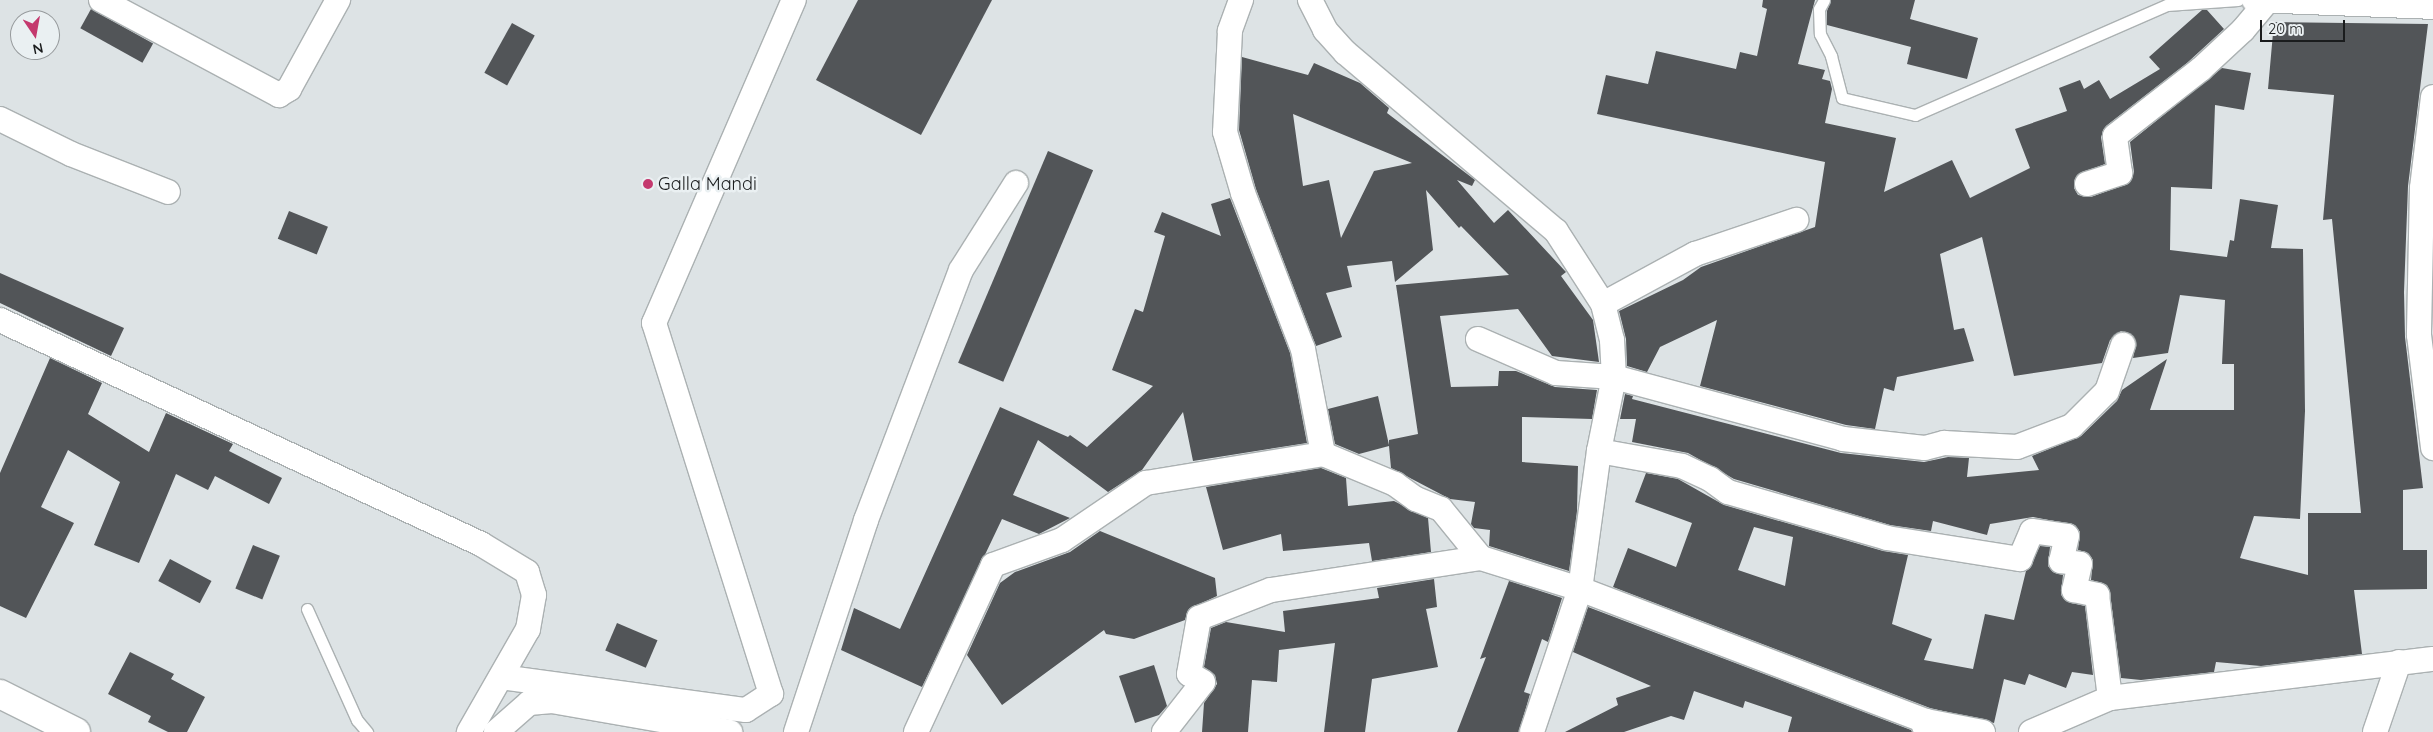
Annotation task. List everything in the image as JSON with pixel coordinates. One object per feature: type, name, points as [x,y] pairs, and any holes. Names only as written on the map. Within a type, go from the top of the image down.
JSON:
[{"type":"street","points":[[101,0],[279,95],[289,89],[338,0]]},
{"type":"street","points":[[500,677],[746,710],[771,694],[654,323],[794,0]]},
{"type":"street","points":[[1241,0],[1230,31],[1225,132],[1243,193],[1303,349],[1323,454]]},
{"type":"street","points":[[1310,0],[1325,30],[1346,53],[1556,231],[1602,304],[1612,340],[1614,377],[1599,451],[1580,589],[1532,732]]},
{"type":"street","points":[[2254,0],[2433,7]]},
{"type":"street","points":[[2087,184],[2120,173],[2114,142],[2119,132],[2201,69],[2243,30],[2268,0]]},
{"type":"street","points":[[2433,97],[2419,335],[2433,448]]},
{"type":"street","points":[[0,119],[71,154],[168,192]]},
{"type":"street","points":[[796,732],[866,520],[961,270],[1016,183]]},
{"type":"street","points":[[1602,304],[1696,254],[1796,220]]},
{"type":"street","points":[[0,320],[472,540],[527,572],[534,595],[528,628],[468,732]]},
{"type":"street","points":[[1478,339],[1556,373],[1614,377],[1857,442],[1925,448],[1944,443],[2017,447],[2047,438],[2086,416],[2107,391],[2123,346]]},
{"type":"street","points":[[1599,451],[1682,466],[1710,478],[1728,492],[1888,538],[2020,559],[2032,531],[2067,536],[2061,561],[2080,564],[2074,590],[2097,595],[2110,698]]},
{"type":"street","points":[[916,732],[993,565],[1062,540],[1146,483],[1323,454],[1395,484],[1416,499],[1441,509],[1481,558]]},
{"type":"street","points":[[1164,732],[1203,682],[1189,674],[1199,618],[1271,590],[1481,558],[1580,589],[1928,728],[1983,732]]},
{"type":"street","points":[[2031,732],[2110,698],[2433,659]]},
{"type":"street","points":[[2375,732],[2398,662]]},
{"type":"street","points":[[0,694],[76,732]]},
{"type":"street","points":[[496,732],[529,703],[552,701],[730,732]]},
{"type":"lane","points":[[1824,0],[1819,9],[1820,34],[1831,56],[1842,98],[1907,115],[1923,114],[2167,5],[2238,0]]},
{"type":"lane","points":[[2154,0],[2167,5]]},
{"type":"lane","points":[[307,609],[357,720],[367,732]]},
{"type":"building","points":[[858,0],[992,0],[921,135],[816,80]]},
{"type":"building","points":[[1763,0],[1815,0],[1798,64],[1825,70],[1822,79],[1830,81],[1832,89],[1825,123],[1896,138],[1884,192],[1952,160],[1970,198],[2030,168],[2015,129],[2067,111],[2059,88],[2080,80],[2084,89],[2099,80],[2110,99],[2160,69],[2149,57],[2202,10],[2207,10],[2224,29],[2187,63],[2106,126],[2101,137],[2105,164],[2077,175],[2074,188],[2078,195],[2091,197],[2129,183],[2134,172],[2130,142],[2222,68],[2251,73],[2244,110],[2215,105],[2212,189],[2171,187],[2170,250],[2227,257],[2230,240],[2234,241],[2240,199],[2278,205],[2271,248],[2303,249],[2305,411],[2300,519],[2254,516],[2240,558],[2308,575],[2308,513],[2361,513],[2332,219],[2323,220],[2334,95],[2268,89],[2274,22],[2428,24],[2408,186],[2404,292],[2405,337],[2423,488],[2403,490],[2403,550],[2427,550],[2427,589],[2354,590],[2362,654],[2261,666],[2216,662],[2214,672],[2141,680],[2121,678],[2110,593],[2107,585],[2091,580],[2093,560],[2088,553],[2078,550],[2080,532],[2075,525],[2033,517],[1990,524],[1987,535],[1933,521],[1931,531],[1890,525],[1734,479],[1688,453],[1632,442],[1636,419],[1620,419],[1625,394],[1633,396],[1632,399],[1841,453],[1924,462],[1948,457],[1969,458],[1967,477],[2039,470],[2032,456],[2081,436],[2117,401],[2122,390],[2167,359],[2150,410],[2234,410],[2234,364],[2222,364],[2225,300],[2180,295],[2168,353],[2133,358],[2136,342],[2133,336],[2121,331],[2110,340],[2102,363],[2014,376],[1982,237],[1940,254],[1954,330],[1964,328],[1974,361],[1897,377],[1894,391],[1884,388],[1875,429],[1846,425],[1700,386],[1717,320],[1660,347],[1647,372],[1627,366],[1626,339],[1619,311],[1683,280],[1701,267],[1815,227],[1825,162],[1597,114],[1606,75],[1648,84],[1656,51],[1736,69],[1740,52],[1757,56],[1767,9],[1762,7]]},
{"type":"building","points":[[1831,0],[1915,0],[1910,19],[1978,38],[1967,79],[1907,64],[1911,47],[1827,25],[1827,11]]},
{"type":"building","points":[[91,9],[153,43],[142,63],[80,28]]},
{"type":"building","points":[[512,23],[535,36],[507,85],[484,73]]},
{"type":"building","points":[[1242,57],[1308,75],[1314,63],[1360,83],[1389,108],[1387,113],[1475,180],[1472,186],[1457,180],[1494,223],[1508,210],[1566,272],[1561,276],[1593,320],[1599,362],[1552,356],[1518,309],[1440,316],[1451,387],[1498,386],[1499,371],[1516,371],[1555,387],[1597,390],[1592,419],[1522,417],[1522,462],[1578,466],[1577,511],[1569,571],[1489,546],[1490,530],[1474,528],[1471,524],[1475,502],[1450,499],[1391,468],[1389,446],[1359,454],[1335,444],[1328,409],[1378,396],[1389,445],[1389,440],[1418,434],[1396,285],[1509,275],[1461,226],[1459,228],[1426,190],[1433,250],[1395,282],[1392,261],[1347,266],[1352,287],[1326,293],[1342,337],[1316,346],[1256,189],[1239,130]],"holes":[[[1293,114],[1412,163],[1374,171],[1341,238],[1329,180],[1303,186]]]},
{"type":"building","points":[[1048,151],[1093,170],[1003,382],[958,363]]},
{"type":"building","points":[[1230,198],[1290,353],[1307,443],[1193,461],[1183,412],[1142,470],[1108,492],[1038,440],[1013,495],[1070,518],[1039,534],[1002,519],[922,687],[841,650],[854,608],[900,629],[1000,407],[1068,437],[1070,435],[1087,447],[1153,386],[1112,370],[1135,309],[1143,312],[1165,236],[1154,232],[1162,212],[1221,236],[1211,204]]},
{"type":"building","points":[[289,211],[328,227],[317,255],[278,239]]},
{"type":"building","points":[[0,273],[124,328],[111,356],[0,303]]},
{"type":"building","points":[[50,358],[102,383],[88,414],[149,452],[166,413],[233,444],[229,451],[282,478],[269,504],[215,476],[208,490],[176,474],[139,563],[94,545],[120,482],[68,450],[41,507],[74,523],[26,618],[0,606],[0,473]]},
{"type":"building","points":[[1321,468],[1346,478],[1348,506],[1394,501],[1428,518],[1431,552],[1372,561],[1369,543],[1283,551],[1281,534],[1223,550],[1206,487]]},
{"type":"building","points":[[1646,473],[1678,479],[1724,505],[1883,551],[1908,555],[1892,624],[1932,639],[1924,660],[1973,669],[1985,614],[2014,620],[2026,571],[2040,546],[2050,547],[2048,566],[2053,572],[2063,575],[2061,595],[2071,603],[2085,606],[2093,675],[2072,672],[2066,688],[2029,674],[2025,685],[2004,679],[1994,723],[1930,708],[1613,587],[1628,548],[1676,567],[1692,523],[1635,502]],"holes":[[[1754,527],[1793,537],[1785,586],[1738,570]]]},
{"type":"building","points":[[1100,531],[1215,578],[1217,596],[1189,609],[1185,620],[1134,639],[1106,634],[1104,630],[1002,705],[967,655],[1000,583],[1015,572],[1070,552]]},
{"type":"building","points":[[253,545],[280,556],[262,599],[235,589]]},
{"type":"building","points":[[170,559],[211,581],[200,603],[158,581]]},
{"type":"building","points":[[1434,579],[1437,607],[1426,609],[1438,667],[1372,679],[1365,732],[1324,732],[1335,643],[1279,650],[1277,682],[1252,680],[1248,732],[1202,732],[1204,703],[1217,684],[1215,675],[1204,667],[1211,628],[1226,622],[1285,632],[1283,611],[1379,598],[1377,588]]},
{"type":"building","points":[[1509,581],[1562,598],[1548,642],[1542,639],[1524,692],[1530,694],[1519,732],[1457,732],[1486,657],[1480,659]]},
{"type":"building","points":[[1588,607],[1911,730],[1912,732],[1788,732],[1792,717],[1745,701],[1743,708],[1694,691],[1684,720],[1671,716],[1624,732],[1565,732],[1618,705],[1616,698],[1651,686],[1573,652]]},
{"type":"building","points":[[617,623],[658,640],[646,668],[605,651]]},
{"type":"building","points":[[130,652],[174,674],[171,679],[205,697],[187,732],[168,732],[148,722],[151,716],[108,694]]},
{"type":"building","points":[[1154,665],[1167,706],[1159,715],[1135,723],[1119,676]]},
{"type":"place","name":"Galla Mandi","points":[[648,184]]}]
